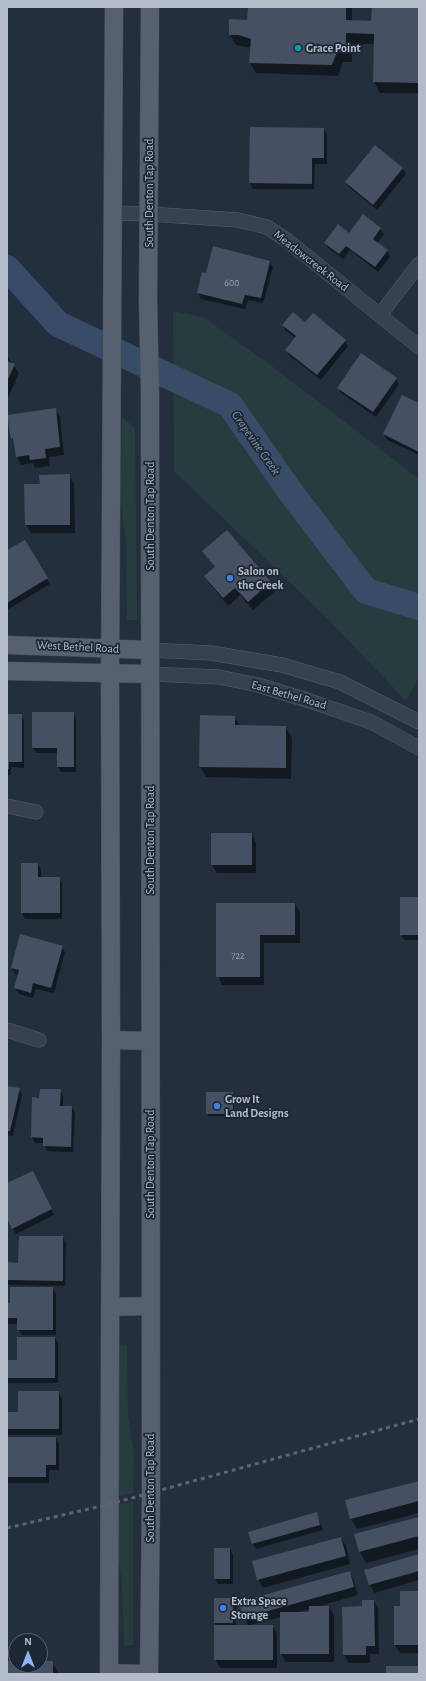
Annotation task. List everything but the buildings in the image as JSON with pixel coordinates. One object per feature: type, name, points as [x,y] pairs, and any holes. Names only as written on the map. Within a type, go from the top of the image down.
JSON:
[{"type":"main road","points":[[114,7],[110,674],[111,1040],[109,1674],[145,1674]]},
{"type":"main road","name":"South Denton Tap Road","points":[[149,1674],[151,1493],[150,7]]},
{"type":"main road","name":"West Bethel Road","points":[[7,645],[150,650]]},
{"type":"main road","name":"West Bethel Road","points":[[7,671],[150,674]]},
{"type":"main road","points":[[111,1040],[150,1041]]},
{"type":"main road","points":[[110,1306],[150,1306]]},
{"type":"street","name":"Meadowcreek Road","points":[[113,213],[238,220],[267,228],[288,241],[419,346]]},
{"type":"street","points":[[380,315],[419,264]]},
{"type":"street","name":"East Bethel Road","points":[[150,650],[211,653],[282,665],[340,682],[419,722]]},
{"type":"street","name":"East Bethel Road","points":[[150,674],[219,677],[258,686],[310,701],[371,722],[419,748]]},
{"type":"street","points":[[7,806],[36,812]]},
{"type":"street","points":[[7,1030],[39,1040]]},
{"type":"green space","points":[[173,311],[203,317],[273,367],[419,479],[419,677],[406,701],[326,617],[174,471]]},
{"type":"green space","points":[[122,418],[135,427],[137,620],[127,620],[126,542],[120,497]]},
{"type":"green space","points":[[118,1344],[127,1345],[128,1417],[134,1453],[133,1493],[117,1496]]},
{"type":"green space","points":[[133,1501],[133,1645],[124,1645],[122,1584],[118,1555],[118,1505]]},
{"type":"waterway","name":"Grapevine Creek","points":[[7,268],[58,324],[230,405],[289,490],[366,591],[419,607]]},
{"type":"railway","points":[[7,1528],[110,1504],[419,1419]]},
{"type":"place","name":"Grace Point","points":[[298,48]]},
{"type":"place","name":"Salon on the Creek","points":[[230,578]]},
{"type":"place","name":"Grow It Land Designs","points":[[217,1106]]},
{"type":"place","name":"Extra Space Storage","points":[[223,1608]]}]
